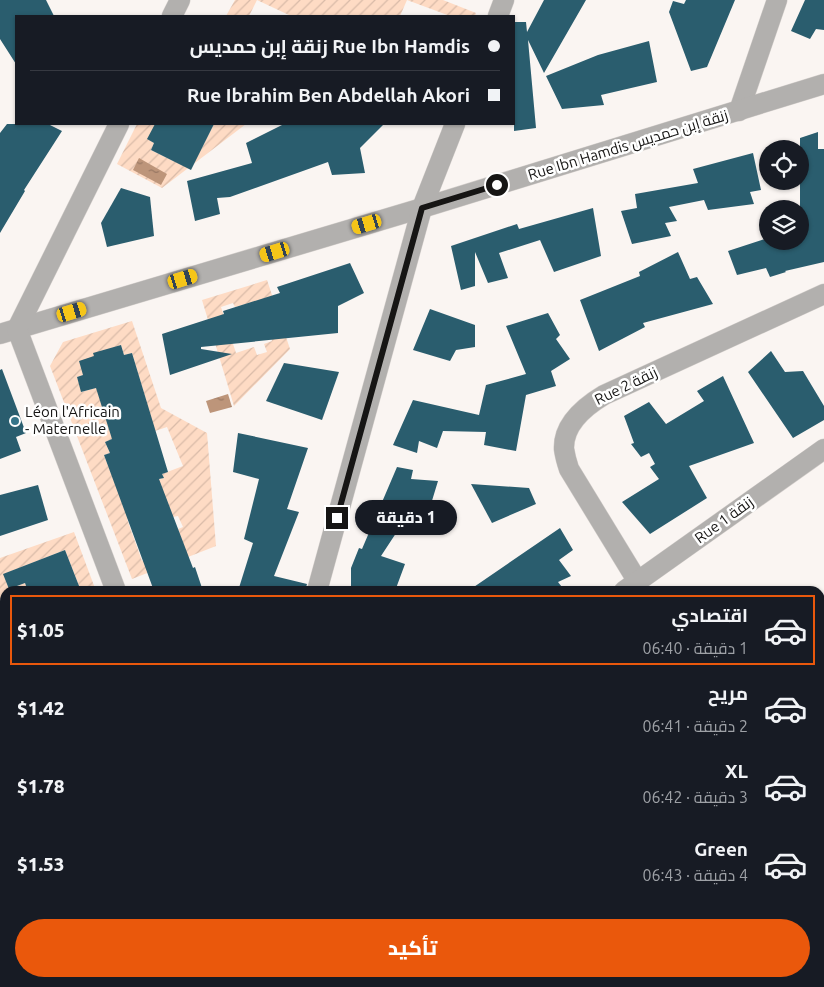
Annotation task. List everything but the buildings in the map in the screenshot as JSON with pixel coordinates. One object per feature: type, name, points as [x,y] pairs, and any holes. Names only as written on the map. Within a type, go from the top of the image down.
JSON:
[{"type":"street","points":[[172,15],[180,0]]},
{"type":"street","points":[[498,15],[504,0]]},
{"type":"street","points":[[739,111],[777,0]]},
{"type":"street","name":"Rue Ibn Hamdis زنقة إبن حمديس","points":[[8,331],[422,208],[824,84]]},
{"type":"street","points":[[114,586],[8,331],[117,125]]},
{"type":"street","points":[[318,586],[422,208],[456,125]]},
{"type":"street","name":"Rue 2 زنقة","points":[[630,586],[569,469],[564,451],[565,434],[574,420],[586,406],[604,395],[824,294]]},
{"type":"street","name":"Rue 1 زنقة","points":[[632,586],[824,449]]},
{"type":"shaded area","points":[[235,0],[257,0],[250,15],[227,15]]},
{"type":"shaded area","points":[[257,0],[407,0],[400,15],[289,15]]},
{"type":"shaded area","points":[[407,0],[443,0],[476,13],[475,15],[447,15]]},
{"type":"shaded area","points":[[136,125],[155,125],[148,139],[154,143],[151,150],[173,161],[177,153],[201,150],[214,125],[245,125],[162,188],[117,164]]},
{"type":"shaded area","points":[[267,280],[290,349],[234,406],[202,300]],"holes":[[[259,300],[272,341],[264,344],[267,352],[257,355],[254,347],[236,353],[221,307],[233,303],[235,307]]]},
{"type":"shaded area","points":[[132,321],[161,408],[207,433],[216,546],[132,579],[50,366],[63,342]],"holes":[[[121,345],[124,355],[132,353],[146,400],[105,385],[82,392],[77,377],[83,375],[94,356]],[[146,426],[149,433],[167,427],[183,466],[162,474],[163,478],[119,494],[104,455],[110,453],[105,442]],[[147,511],[173,517],[178,516],[183,527],[178,529],[184,546],[142,561],[127,519]]]},
{"type":"shaded area","points":[[74,532],[94,586],[79,586],[65,550],[4,574],[8,586],[0,586],[0,558]]},
{"type":"water","points":[[139,158],[167,174],[161,185],[133,170]]},
{"type":"water","points":[[228,394],[232,407],[210,413],[206,401]]},
{"type":"place","name":"Léon l'Africain - Maternelle","points":[[15,421]]},
{"type":"route","points":[[337,518],[422,208],[497,185]]}]
